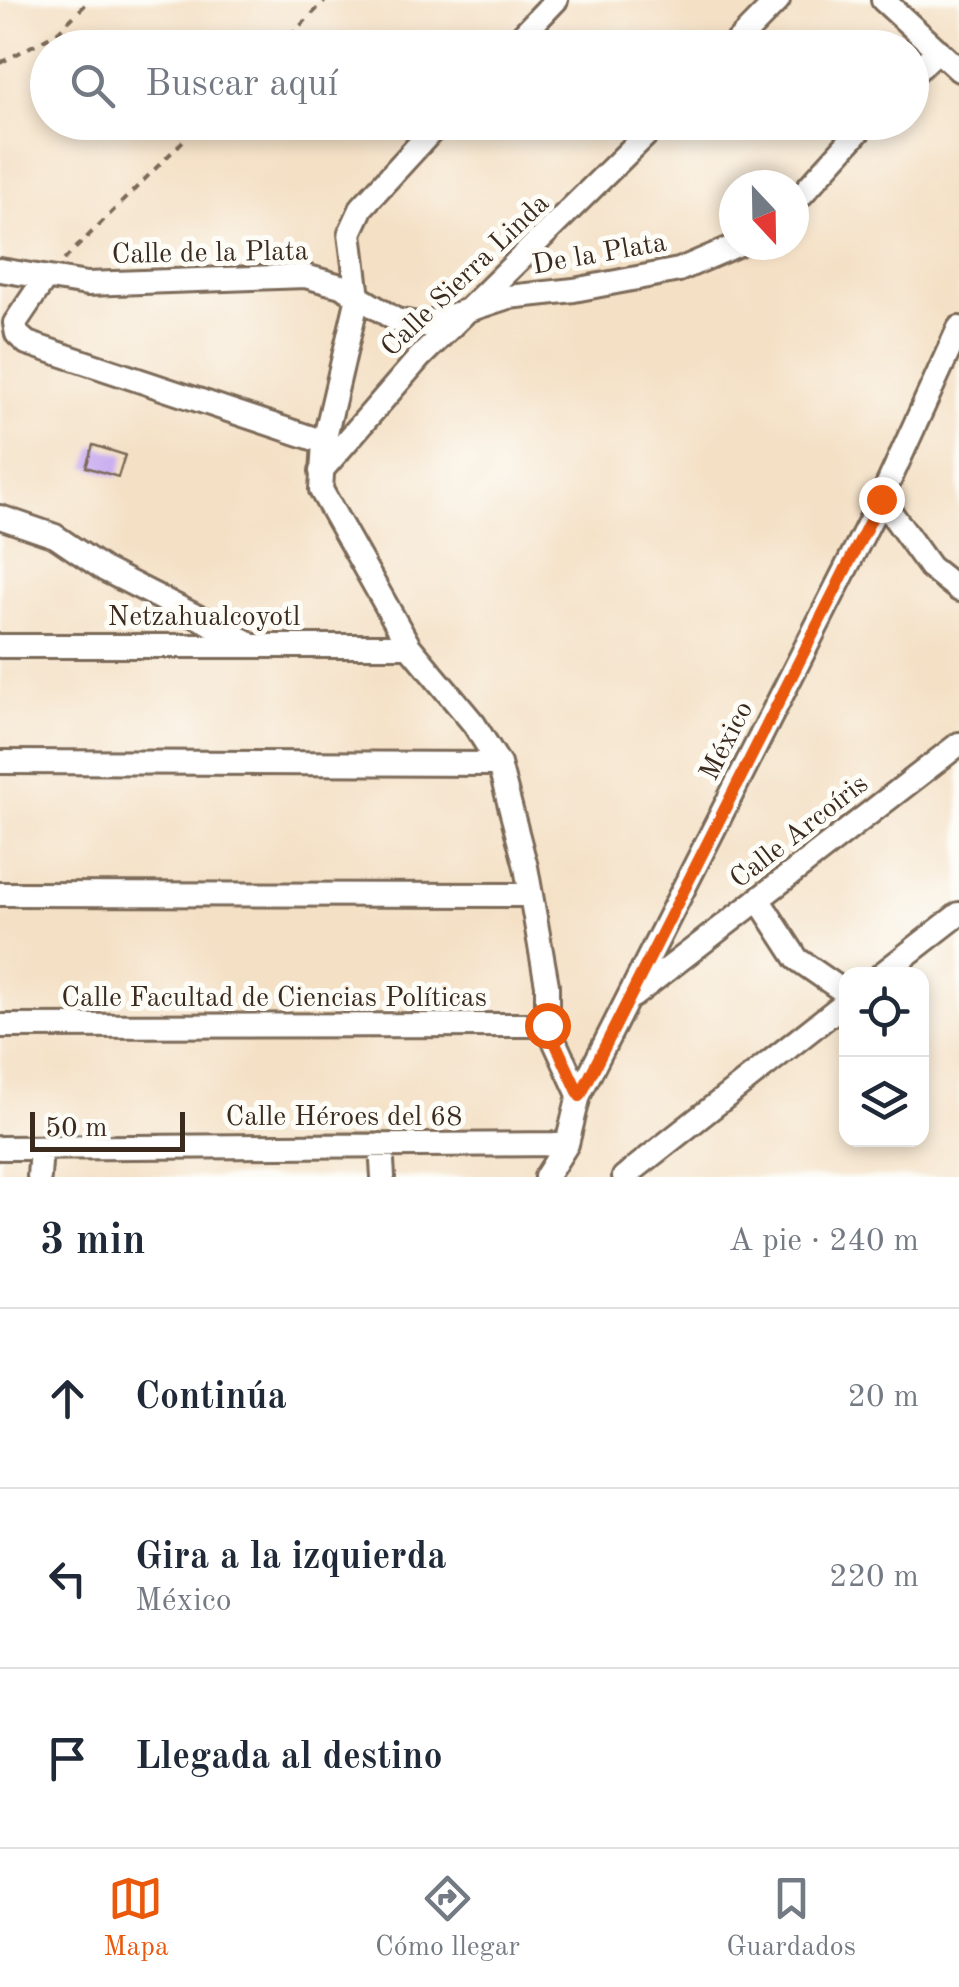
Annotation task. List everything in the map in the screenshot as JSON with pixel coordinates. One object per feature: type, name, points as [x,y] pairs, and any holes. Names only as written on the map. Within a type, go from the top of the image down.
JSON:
[{"type":"street","points":[[527,30],[556,0]]},
{"type":"street","points":[[749,30],[778,0]]},
{"type":"street","points":[[882,0],[916,30]]},
{"type":"street","points":[[929,42],[959,70]]},
{"type":"street","points":[[929,59],[938,50]]},
{"type":"street","points":[[423,140],[362,207],[349,245],[358,297],[319,474],[328,508],[408,646],[464,712],[499,764],[547,985],[547,1025],[580,1096]]},
{"type":"street","name":"Calle Sierra Linda","points":[[319,474],[370,411],[468,308],[641,140]]},
{"type":"street","points":[[809,186],[851,140]]},
{"type":"street","name":"De la Plata","points":[[468,308],[508,297],[574,290],[679,270],[719,253]]},
{"type":"street","name":"Calle de la Plata","points":[[0,270],[87,284],[305,276],[341,286],[410,324],[436,322],[468,308]]},
{"type":"street","points":[[44,280],[9,322],[27,344],[324,442]]},
{"type":"street","name":"México","points":[[546,1177],[568,1144],[580,1096],[881,499],[959,328]]},
{"type":"street","points":[[881,499],[930,567],[959,590]]},
{"type":"street","points":[[0,517],[55,536],[105,570],[251,644]]},
{"type":"street","name":"Netzahualcoyotl","points":[[0,646],[408,646]]},
{"type":"street","name":"Calle Arcoíris","points":[[627,1001],[959,744]]},
{"type":"street","points":[[0,762],[499,764]]},
{"type":"street","points":[[0,894],[530,895]]},
{"type":"street","points":[[758,900],[797,960],[839,988]]},
{"type":"street","points":[[891,967],[959,914]]},
{"type":"street","points":[[624,1177],[839,1008]]},
{"type":"street","name":"Calle Facultad de Ciencias Políticas","points":[[0,1026],[547,1025]]},
{"type":"street","name":"Calle Héroes del 68","points":[[0,1148],[568,1144]]},
{"type":"street","points":[[381,1145],[383,1177]]},
{"type":"street","points":[[39,1177],[41,1148]]},
{"type":"path","points":[[60,30],[90,0]]},
{"type":"path","points":[[296,30],[326,0]]},
{"type":"path","points":[[0,63],[30,47]]},
{"type":"path","points":[[44,280],[184,140]]},
{"type":"building","points":[[93,445],[125,455],[118,477],[86,467]]},
{"type":"route","points":[[547,1025],[580,1096],[881,499]]}]
